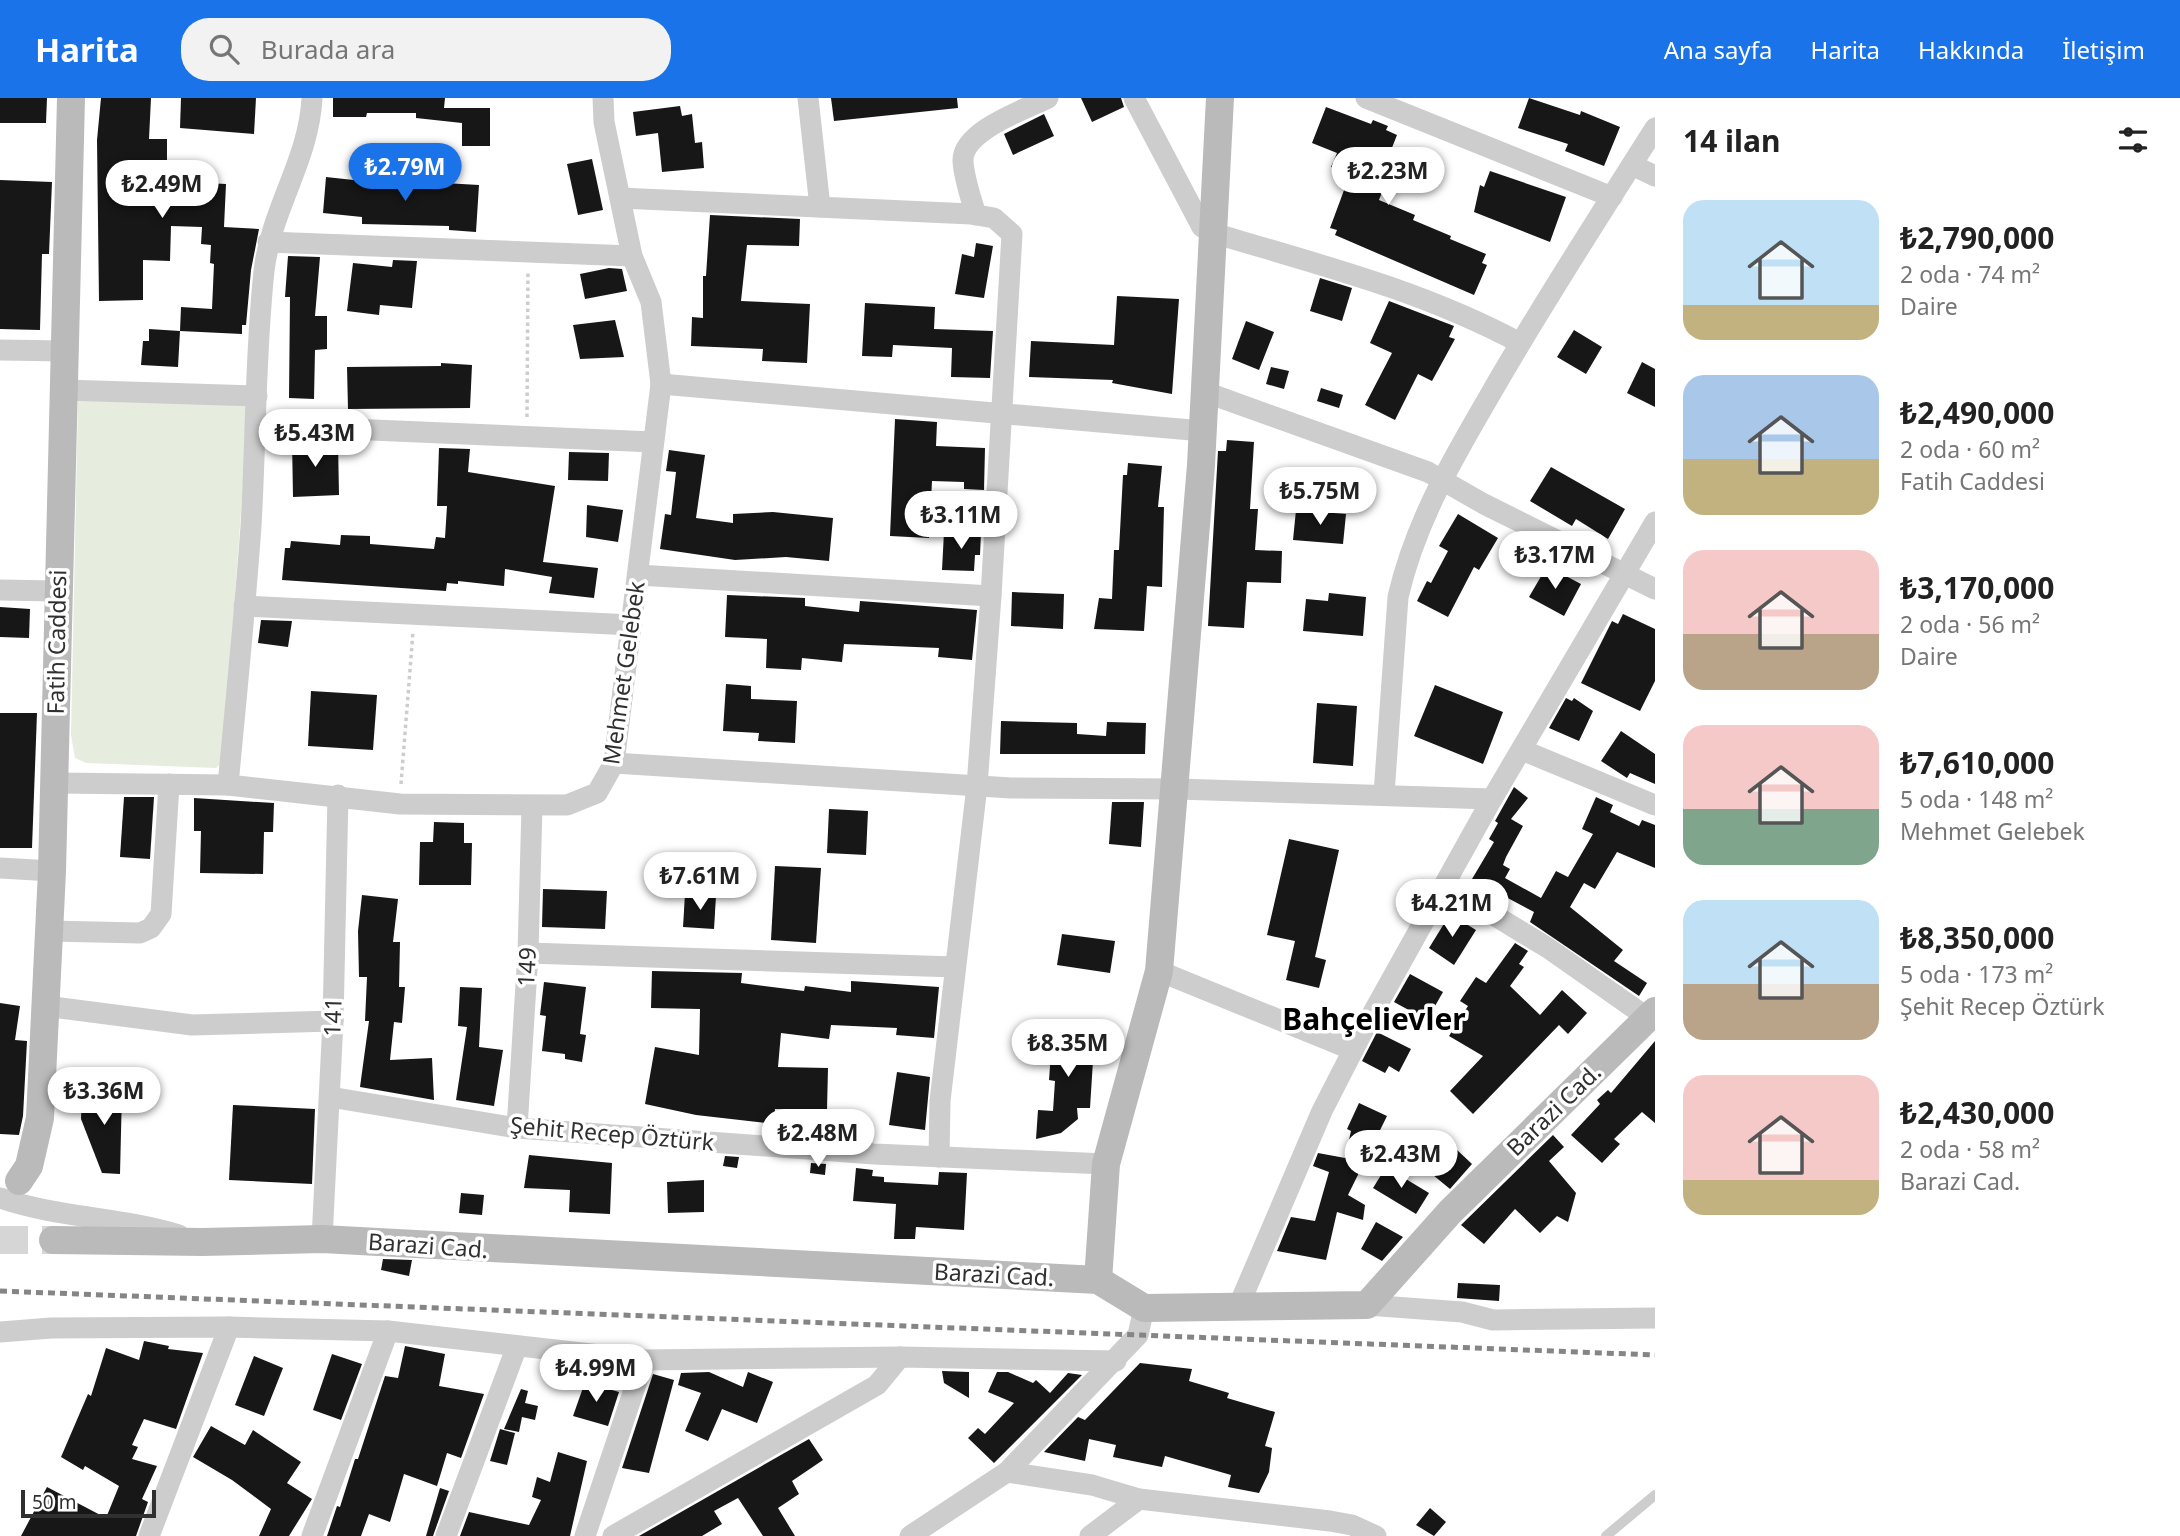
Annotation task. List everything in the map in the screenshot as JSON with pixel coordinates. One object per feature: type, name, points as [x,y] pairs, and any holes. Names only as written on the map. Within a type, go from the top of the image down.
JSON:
[{"type":"street","name":"Fatih Caddesi","points":[[9,1190],[29,1166],[40,1118],[56,783],[57,591],[71,98]]},
{"type":"street","points":[[228,785],[244,606],[268,242],[274,220],[301,158],[311,125],[312,98]]},
{"type":"street","name":"Mehmet Gelebek","points":[[56,783],[228,785],[338,795],[400,804],[533,806],[567,804],[597,793],[614,763],[661,384],[651,302],[632,256],[604,122],[603,98]]},
{"type":"street","points":[[808,98],[820,207]]},
{"type":"street","points":[[976,215],[963,162],[964,151],[978,133],[1048,98]]},
{"type":"street","points":[[1134,98],[1202,227],[1213,233],[1398,288],[1464,313],[1520,343]]},
{"type":"street","points":[[1098,1280],[1106,1164],[1160,971],[1177,789],[1203,431],[1220,98]]},
{"type":"street","points":[[1366,98],[1612,197]]},
{"type":"street","points":[[1384,794],[1398,597],[1404,570],[1441,480],[1520,343],[1655,128]]},
{"type":"street","points":[[1632,165],[1655,176]]},
{"type":"street","points":[[620,198],[976,215],[994,218],[1012,234],[977,786],[940,1101],[939,1157]]},
{"type":"street","points":[[268,242],[632,256]]},
{"type":"street","points":[[0,350],[65,351]]},
{"type":"street","points":[[661,384],[1001,411],[1203,431]]},
{"type":"street","points":[[64,390],[257,396]]},
{"type":"street","points":[[1205,392],[1312,429],[1441,480],[1655,589]]},
{"type":"street","points":[[256,425],[653,442]]},
{"type":"street","points":[[1239,1305],[1322,1111],[1353,1050],[1492,799],[1655,522]]},
{"type":"street","points":[[638,575],[991,596]]},
{"type":"street","points":[[0,590],[57,591]]},
{"type":"street","points":[[244,606],[632,625]]},
{"type":"street","points":[[1522,750],[1655,805]]},
{"type":"street","points":[[614,763],[977,786],[1384,794],[1492,799]]},
{"type":"street","points":[[49,931],[140,933],[151,928],[161,914],[169,784]]},
{"type":"street","name":"141","points":[[322,1239],[333,1021],[338,795]]},
{"type":"street","name":"149","points":[[517,1128],[528,953],[533,806]]},
{"type":"street","points":[[0,868],[52,871]]},
{"type":"street","points":[[1446,886],[1652,1014]]},
{"type":"street","points":[[528,953],[956,967]]},
{"type":"street","points":[[1160,971],[1353,1050]]},
{"type":"street","points":[[45,1006],[192,1025],[333,1021]]},
{"type":"street","name":"Barazi Cad.","points":[[1367,1305],[1450,1212],[1652,1014]]},
{"type":"street","name":"Şehit Recep Öztürk","points":[[330,1097],[517,1128],[939,1157],[1106,1164]]},
{"type":"street","points":[[9,1190],[34,1208],[156,1228],[203,1242]]},
{"type":"street","name":"Barazi Cad.","points":[[51,1247],[158,1256],[203,1242],[322,1239],[1098,1280],[1144,1308]]},
{"type":"street","points":[[909,1536],[1007,1472],[1139,1335],[1144,1308],[1367,1305],[1462,1311],[1493,1320],[1655,1318]]},
{"type":"street","points":[[0,1332],[51,1328],[229,1327],[388,1331],[644,1360],[900,1357],[1116,1361]]},
{"type":"street","points":[[149,1536],[229,1327]]},
{"type":"street","points":[[312,1536],[388,1331]]},
{"type":"street","points":[[446,1536],[517,1346]]},
{"type":"street","points":[[613,1536],[877,1385],[900,1357]]},
{"type":"street","points":[[585,1536],[644,1360]]},
{"type":"street","points":[[1007,1472],[1092,1485],[1139,1499],[1330,1521],[1352,1525],[1376,1536]]},
{"type":"street","points":[[1090,1536],[1139,1499]]},
{"type":"lane","points":[[1606,1536],[1655,1495]]},
{"type":"path","points":[[527,437],[528,252]]},
{"type":"path","points":[[400,804],[415,614]]},
{"type":"green space","points":[[81,396],[243,402],[248,414],[223,762],[216,768],[86,763],[75,758],[71,735],[78,401]]},
{"type":"building","points":[[0,98],[47,98],[46,123],[0,123]]},
{"type":"building","points":[[101,98],[151,98],[149,139],[167,139],[167,181],[226,184],[224,227],[259,229],[251,270],[246,325],[242,325],[242,334],[180,331],[181,307],[212,309],[214,264],[210,263],[211,245],[201,244],[202,227],[171,226],[170,261],[143,260],[143,300],[99,301],[97,140]]},
{"type":"building","points":[[181,98],[256,98],[254,134],[180,128]]},
{"type":"building","points":[[333,98],[445,98],[444,108],[490,108],[490,146],[462,146],[462,123],[416,118],[416,113],[367,113],[366,117],[333,117]]},
{"type":"building","points":[[831,98],[957,98],[958,108],[834,121]]},
{"type":"building","points":[[1081,98],[1121,98],[1124,107],[1092,122]]},
{"type":"building","points":[[1529,98],[1580,115],[1581,111],[1620,127],[1604,166],[1565,151],[1568,144],[1518,128]]},
{"type":"building","points":[[680,106],[682,116],[692,114],[695,143],[702,142],[704,168],[662,172],[658,133],[636,136],[633,112]]},
{"type":"building","points":[[1326,107],[1371,124],[1373,120],[1388,126],[1386,130],[1397,135],[1382,173],[1388,176],[1379,200],[1415,215],[1413,220],[1451,236],[1450,239],[1486,254],[1482,263],[1487,265],[1474,295],[1335,235],[1337,230],[1330,228],[1350,174],[1331,167],[1337,153],[1312,143]]},
{"type":"building","points":[[1044,114],[1054,136],[1013,155],[1004,134]]},
{"type":"building","points":[[592,159],[603,210],[578,215],[567,164]]},
{"type":"building","points":[[1490,171],[1566,197],[1550,242],[1474,212],[1480,185],[1484,187]]},
{"type":"building","points":[[326,177],[409,186],[409,181],[479,185],[476,232],[449,230],[449,226],[362,224],[362,217],[323,213]]},
{"type":"building","points":[[0,180],[52,182],[49,254],[42,254],[40,330],[0,329]]},
{"type":"building","points":[[710,215],[800,219],[799,246],[747,245],[741,301],[810,304],[807,363],[762,361],[763,349],[691,346],[692,317],[703,318],[703,276],[706,276]]},
{"type":"building","points":[[976,243],[993,246],[984,298],[955,294],[962,254],[974,257]]},
{"type":"building","points":[[288,256],[320,257],[315,316],[327,316],[327,349],[315,350],[314,399],[289,398],[290,297],[285,297]]},
{"type":"building","points":[[393,260],[417,261],[412,308],[380,305],[379,315],[347,311],[353,263],[392,267]]},
{"type":"building","points":[[609,268],[622,269],[627,291],[585,299],[580,274]]},
{"type":"building","points":[[1320,278],[1352,288],[1342,321],[1310,311]]},
{"type":"building","points":[[1117,296],[1179,299],[1172,394],[1112,383],[1113,380],[1029,377],[1031,341],[1114,345]]},
{"type":"building","points":[[1389,301],[1454,326],[1449,337],[1455,339],[1432,381],[1418,374],[1395,420],[1365,405],[1392,353],[1370,343]]},
{"type":"building","points":[[865,303],[935,307],[934,329],[993,331],[990,378],[951,377],[952,348],[893,345],[892,357],[862,356]]},
{"type":"building","points":[[615,320],[624,357],[580,359],[573,325]]},
{"type":"building","points":[[1246,321],[1274,332],[1259,370],[1232,359]]},
{"type":"building","points":[[149,329],[180,331],[178,367],[141,365],[143,341],[149,341]]},
{"type":"building","points":[[1574,330],[1602,347],[1586,374],[1557,357]]},
{"type":"building","points":[[1642,362],[1655,369],[1655,407],[1627,393]]},
{"type":"building","points":[[441,363],[472,365],[470,408],[348,409],[347,367],[441,366]]},
{"type":"building","points":[[1271,367],[1289,371],[1284,389],[1266,384]]},
{"type":"building","points":[[1321,388],[1343,395],[1339,408],[1317,401]]},
{"type":"building","points":[[895,419],[937,422],[936,446],[985,448],[984,490],[964,489],[964,482],[932,481],[929,538],[890,536]]},
{"type":"building","points":[[292,440],[338,442],[339,495],[293,497]]},
{"type":"building","points":[[1227,440],[1254,442],[1250,509],[1258,509],[1255,550],[1282,551],[1281,583],[1247,582],[1244,628],[1208,626],[1218,451],[1226,451]]},
{"type":"building","points":[[439,448],[470,449],[468,472],[555,486],[543,562],[598,568],[594,598],[549,593],[552,577],[505,569],[504,586],[458,581],[458,584],[447,583],[446,591],[282,580],[285,548],[290,548],[291,541],[340,545],[341,535],[370,536],[370,544],[434,549],[436,537],[445,538],[447,506],[437,506]]},
{"type":"building","points":[[669,450],[705,455],[696,518],[733,523],[733,514],[773,512],[833,518],[829,561],[786,557],[735,560],[660,549],[665,514],[671,515],[676,472],[666,471]]},
{"type":"building","points":[[569,452],[609,453],[608,481],[568,480]]},
{"type":"building","points":[[1128,463],[1162,466],[1158,507],[1164,507],[1162,587],[1147,586],[1144,631],[1094,629],[1099,598],[1112,599],[1114,550],[1119,550],[1123,475],[1127,475]]},
{"type":"building","points":[[1551,467],[1625,509],[1608,539],[1576,519],[1572,526],[1530,501]]},
{"type":"building","points":[[587,505],[623,510],[618,542],[586,537]]},
{"type":"building","points":[[1296,510],[1346,514],[1343,544],[1293,540]]},
{"type":"building","points":[[1458,514],[1498,538],[1479,570],[1474,567],[1448,617],[1417,601],[1427,581],[1431,583],[1448,551],[1439,546]]},
{"type":"building","points":[[944,532],[981,533],[980,555],[975,555],[974,571],[942,570]]},
{"type":"building","points":[[1547,566],[1581,584],[1564,616],[1529,597]]},
{"type":"building","points":[[1012,592],[1064,594],[1063,629],[1011,626]]},
{"type":"building","points":[[1329,593],[1366,597],[1363,636],[1303,631],[1306,599],[1328,601]]},
{"type":"building","points":[[727,595],[805,598],[805,606],[859,612],[860,601],[977,610],[972,660],[938,657],[939,648],[844,644],[842,662],[802,658],[801,670],[766,668],[767,639],[725,637]]},
{"type":"building","points":[[0,607],[30,609],[29,638],[0,637]]},
{"type":"building","points":[[1623,614],[1655,629],[1655,681],[1640,711],[1581,683],[1612,621],[1618,624]]},
{"type":"building","points":[[261,620],[292,621],[288,647],[258,643]]},
{"type":"building","points":[[726,684],[751,686],[751,699],[797,701],[795,743],[758,741],[759,733],[723,731]]},
{"type":"building","points":[[1435,685],[1503,712],[1483,764],[1414,736]]},
{"type":"building","points":[[311,691],[377,695],[373,750],[308,746]]},
{"type":"building","points":[[1566,698],[1572,701],[1574,698],[1593,711],[1579,741],[1549,728]]},
{"type":"building","points":[[1317,703],[1357,706],[1353,766],[1313,763]]},
{"type":"building","points":[[0,713],[37,713],[32,848],[0,848]]},
{"type":"building","points":[[1001,721],[1077,723],[1077,734],[1106,736],[1107,722],[1146,723],[1145,754],[1000,754]]},
{"type":"building","points":[[1621,731],[1655,754],[1655,784],[1630,773],[1627,778],[1601,761]]},
{"type":"building","points":[[1514,787],[1528,798],[1511,819],[1523,826],[1503,865],[1510,869],[1505,878],[1541,898],[1556,871],[1568,877],[1593,834],[1582,829],[1596,797],[1613,805],[1610,812],[1639,826],[1642,820],[1655,825],[1655,868],[1617,852],[1595,889],[1584,883],[1570,907],[1623,950],[1614,961],[1647,983],[1639,996],[1530,922],[1534,912],[1472,879],[1494,842],[1489,839],[1498,823],[1495,821]]},
{"type":"building","points":[[124,797],[154,797],[150,859],[120,857]]},
{"type":"building","points":[[194,798],[274,803],[273,832],[264,832],[263,874],[200,873],[201,831],[194,831]]},
{"type":"building","points":[[1112,802],[1144,802],[1141,847],[1109,844]]},
{"type":"building","points":[[829,809],[868,811],[866,855],[827,853]]},
{"type":"building","points":[[434,822],[464,823],[464,843],[472,843],[471,885],[419,885],[420,842],[433,842]]},
{"type":"building","points":[[1289,839],[1339,850],[1315,957],[1326,960],[1319,988],[1286,980],[1295,941],[1267,935]]},
{"type":"building","points":[[775,866],[821,868],[816,943],[771,940]]},
{"type":"building","points":[[543,889],[607,891],[605,929],[542,927]]},
{"type":"building","points":[[685,894],[716,896],[714,929],[683,927]]},
{"type":"building","points":[[362,895],[398,899],[393,942],[400,942],[399,987],[405,987],[402,1023],[394,1022],[390,1060],[432,1058],[434,1100],[360,1087],[369,1021],[365,1021],[367,977],[359,977],[358,931]]},
{"type":"building","points":[[1450,914],[1476,930],[1454,965],[1429,948]]},
{"type":"building","points":[[1062,934],[1115,941],[1110,973],[1057,965]]},
{"type":"building","points":[[1515,943],[1528,951],[1519,964],[1524,967],[1510,986],[1540,1015],[1562,990],[1587,1013],[1568,1034],[1559,1025],[1473,1114],[1450,1091],[1483,1056],[1449,1036],[1468,1006],[1460,1001],[1476,977],[1486,983]]},
{"type":"building","points":[[652,971],[742,973],[741,983],[804,991],[805,986],[851,992],[851,981],[939,987],[934,1038],[896,1035],[897,1028],[831,1025],[829,1039],[781,1033],[778,1067],[828,1068],[827,1110],[775,1109],[774,1124],[696,1115],[645,1104],[655,1047],[699,1055],[700,1009],[651,1008]]},
{"type":"building","points":[[1410,974],[1443,992],[1427,1020],[1394,1002]]},
{"type":"building","points":[[544,982],[586,987],[580,1034],[586,1035],[582,1062],[565,1059],[565,1054],[542,1051],[546,1016],[540,1015]]},
{"type":"building","points":[[460,987],[482,988],[479,1047],[503,1050],[494,1106],[456,1100],[467,1027],[458,1026]]},
{"type":"building","points":[[0,1003],[20,1006],[15,1040],[27,1041],[23,1116],[19,1135],[0,1134]]},
{"type":"building","points":[[1053,1026],[1095,1029],[1090,1108],[1077,1108],[1078,1119],[1061,1133],[1036,1139],[1038,1110],[1053,1111],[1055,1081],[1049,1080]]},
{"type":"building","points":[[1377,1032],[1411,1049],[1399,1072],[1389,1066],[1385,1073],[1362,1061]]},
{"type":"building","points":[[1655,1041],[1655,1123],[1642,1112],[1614,1139],[1620,1144],[1602,1163],[1571,1135],[1600,1104],[1597,1100],[1608,1090],[1611,1093]]},
{"type":"building","points":[[897,1072],[930,1077],[925,1130],[889,1125]]},
{"type":"building","points":[[82,1090],[122,1091],[120,1174],[102,1173],[81,1119]]},
{"type":"building","points":[[1359,1103],[1387,1116],[1348,1195],[1365,1205],[1363,1220],[1337,1212],[1326,1260],[1277,1251],[1291,1217],[1315,1221],[1329,1172],[1313,1166],[1318,1153],[1345,1158],[1351,1131],[1347,1129]]},
{"type":"building","points":[[233,1105],[315,1109],[312,1184],[229,1180]]},
{"type":"building","points":[[1553,1135],[1564,1147],[1549,1161],[1576,1193],[1568,1222],[1557,1216],[1540,1233],[1515,1209],[1484,1244],[1461,1225]]},
{"type":"building","points":[[1456,1149],[1472,1164],[1450,1189],[1433,1175]]},
{"type":"building","points":[[529,1155],[612,1163],[610,1214],[569,1212],[570,1190],[524,1188]]},
{"type":"building","points":[[725,1156],[739,1157],[737,1168],[723,1166]]},
{"type":"building","points":[[811,1163],[826,1164],[825,1175],[810,1173]]},
{"type":"building","points":[[1386,1167],[1429,1193],[1416,1214],[1373,1188]]},
{"type":"building","points":[[856,1168],[873,1170],[872,1176],[884,1177],[884,1182],[938,1185],[939,1172],[967,1173],[964,1230],[916,1227],[915,1239],[894,1239],[896,1204],[853,1201]]},
{"type":"building","points":[[704,1180],[704,1212],[668,1213],[667,1182]]},
{"type":"building","points":[[461,1193],[484,1195],[482,1215],[459,1213]]},
{"type":"building","points":[[1376,1222],[1403,1237],[1382,1261],[1361,1249]]},
{"type":"building","points":[[383,1259],[412,1260],[409,1276],[381,1270]]},
{"type":"building","points":[[1458,1283],[1500,1285],[1499,1301],[1457,1298]]},
{"type":"building","points":[[144,1341],[169,1346],[168,1349],[203,1353],[176,1429],[144,1419],[132,1445],[138,1447],[132,1459],[157,1466],[142,1499],[148,1502],[136,1536],[21,1536],[47,1487],[106,1518],[119,1486],[85,1466],[83,1470],[61,1457],[88,1394],[91,1396],[106,1348],[139,1360]]},
{"type":"building","points":[[405,1346],[445,1354],[439,1386],[484,1394],[461,1458],[447,1453],[437,1486],[404,1474],[390,1522],[369,1514],[361,1536],[327,1536],[337,1506],[340,1507],[355,1459],[358,1459],[385,1376],[398,1378]]},
{"type":"building","points":[[332,1354],[362,1364],[341,1420],[313,1410]]},
{"type":"building","points":[[254,1356],[283,1368],[264,1416],[235,1405]]},
{"type":"building","points":[[1140,1363],[1192,1369],[1189,1381],[1229,1393],[1227,1398],[1275,1412],[1265,1446],[1272,1448],[1269,1472],[1259,1493],[1228,1487],[1231,1475],[1165,1456],[1162,1467],[1113,1457],[1116,1445],[1089,1439],[1085,1461],[1044,1452],[1078,1417],[1085,1420]]},
{"type":"building","points":[[942,1371],[969,1372],[969,1398],[944,1383]]},
{"type":"building","points":[[709,1372],[743,1387],[748,1372],[773,1382],[757,1423],[722,1409],[708,1441],[685,1431],[701,1393],[678,1385],[681,1373]]},
{"type":"building","points":[[997,1372],[1008,1372],[1033,1383],[1036,1380],[1050,1393],[1068,1373],[1082,1375],[994,1463],[968,1438],[978,1428],[985,1434],[1014,1403],[988,1392]]},
{"type":"building","points":[[653,1374],[674,1380],[649,1473],[622,1468]]},
{"type":"building","points":[[585,1382],[619,1392],[608,1426],[573,1416]]},
{"type":"building","points":[[521,1389],[528,1391],[525,1403],[538,1406],[535,1420],[522,1417],[519,1432],[504,1429]]},
{"type":"building","points":[[211,1426],[245,1445],[253,1430],[301,1462],[287,1483],[312,1499],[289,1536],[259,1536],[271,1509],[232,1480],[193,1457]]},
{"type":"building","points":[[500,1429],[515,1433],[507,1465],[490,1461]]},
{"type":"building","points":[[809,1439],[823,1460],[792,1481],[799,1494],[778,1508],[795,1536],[763,1536],[738,1498],[714,1511],[722,1524],[702,1536],[639,1536]]},
{"type":"building","points":[[558,1452],[587,1461],[570,1536],[460,1536],[469,1512],[529,1525],[541,1500],[532,1497],[537,1477],[550,1482]]},
{"type":"building","points":[[440,1488],[449,1491],[433,1536],[426,1536]]},
{"type":"building","points":[[1430,1508],[1446,1522],[1434,1536],[1416,1525]]},
{"type":"tunnel","points":[[0,1240],[53,1240]]},
{"type":"railway","points":[[0,1291],[1655,1355]]},
{"type":"district","name":"Bahçelievler","points":[[1374,1020]]}]
